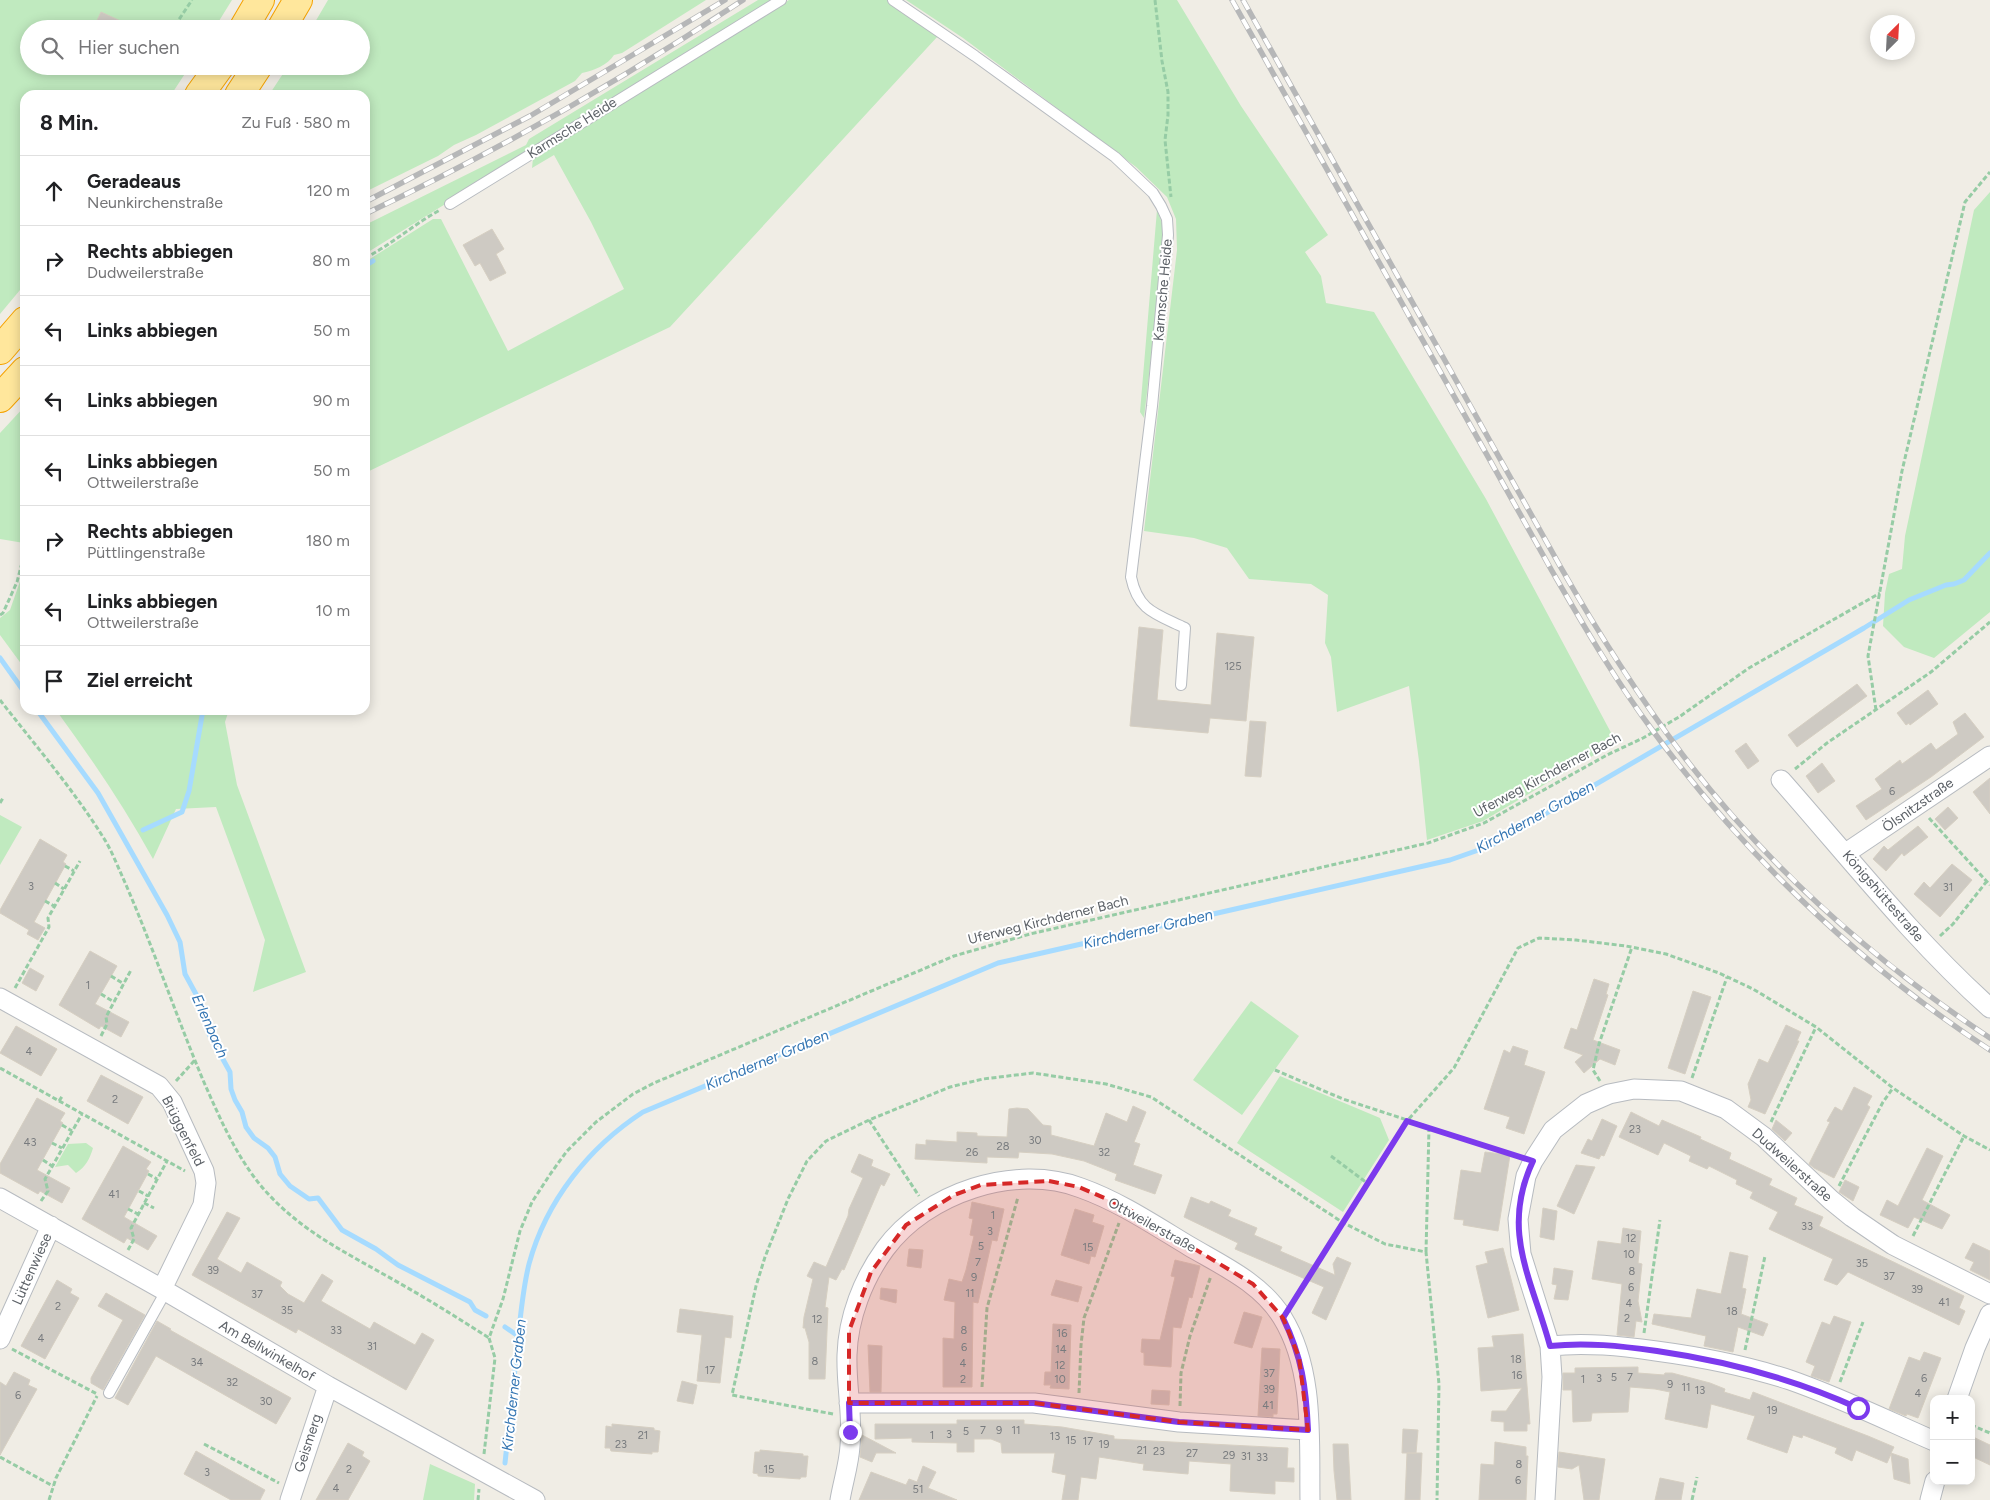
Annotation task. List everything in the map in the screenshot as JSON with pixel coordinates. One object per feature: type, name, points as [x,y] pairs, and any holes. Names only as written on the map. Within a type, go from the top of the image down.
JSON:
[{"type":"highway","points":[[248,20],[260,0]]},
{"type":"highway","points":[[286,20],[298,0]]},
{"type":"highway","points":[[203,90],[213,75]]},
{"type":"highway","points":[[242,90],[252,75]]},
{"type":"highway","points":[[0,350],[20,326]]},
{"type":"highway","points":[[0,398],[20,376]]},
{"type":"street","name":"Ölsnitzstraße","points":[[1846,853],[1990,756]]},
{"type":"street","name":"Königshüttestraße","points":[[1781,780],[1928,948],[1990,1008]]},
{"type":"street","name":"Brüggenfeld","points":[[4,1000],[159,1086],[172,1102],[204,1171],[206,1182],[203,1204],[164,1290]]},
{"type":"street","name":"Dudweilerstraße","points":[[1545,1500],[1552,1377],[1550,1346],[1521,1254],[1518,1219],[1526,1176],[1533,1161],[1553,1130],[1586,1104],[1609,1094],[1634,1089],[1681,1091],[1726,1109],[1764,1137],[1831,1200],[1860,1222],[1905,1251],[1990,1294]]},
{"type":"street","name":"Ottweilerstraße","points":[[840,1500],[850,1447],[847,1356],[849,1331],[856,1306],[871,1272],[885,1249],[906,1225],[928,1209],[954,1195],[981,1186],[1023,1180],[1049,1180],[1079,1187],[1125,1207],[1252,1284],[1271,1302],[1283,1318],[1299,1357],[1306,1390],[1310,1500]]},
{"type":"street","name":"Am Bellwinkelhof","points":[[0,1198],[164,1290],[328,1386],[535,1500]]},
{"type":"street","name":"Lüttenwiese","points":[[2,1342],[51,1226]]},
{"type":"street","points":[[1958,1395],[1975,1348],[1990,1314]]},
{"type":"street","points":[[1550,1346],[1596,1344],[1642,1349],[1684,1355],[1741,1367],[1788,1380],[1834,1397],[1932,1440]]},
{"type":"street","name":"Geismerg","points":[[287,1493],[328,1386]]},
{"type":"street","points":[[849,1403],[1034,1403],[1179,1422],[1308,1430]]},
{"type":"street","points":[[1930,1500],[1934,1485]]},
{"type":"lane","name":"Karmsche Heide","points":[[450,204],[781,0]]},
{"type":"lane","name":"Karmsche Heide","points":[[893,0],[975,56],[1115,157],[1153,193],[1167,220],[1168,235],[1152,397],[1131,577],[1134,592],[1142,604],[1156,614],[1185,628],[1181,684]]},
{"type":"lane","points":[[109,1392],[164,1290]]},
{"type":"path","points":[[179,20],[192,0]]},
{"type":"path","points":[[1155,0],[1162,61],[1168,92],[1165,140],[1172,194],[1167,220]]},
{"type":"path","points":[[1876,710],[1868,656],[1902,471],[1965,202],[1990,172]]},
{"type":"path","points":[[370,256],[422,220],[450,204]]},
{"type":"path","points":[[0,615],[3,613],[17,582],[20,570]]},
{"type":"path","name":"Uferweg Kirchderner Bach","points":[[488,1338],[503,1299],[520,1231],[532,1202],[568,1151],[596,1122],[633,1094],[654,1083],[954,956],[1030,934],[1428,843],[1484,823],[1572,773],[1643,738],[1679,717],[1749,668],[1880,592]]},
{"type":"path","points":[[1781,780],[1827,743],[1931,672],[1990,622]]},
{"type":"path","points":[[0,700],[76,798],[104,838],[141,921],[195,1060],[234,1145],[252,1174],[274,1200],[305,1228],[332,1246],[431,1301],[488,1338],[495,1358],[478,1500]]},
{"type":"path","points":[[0,802],[3,798]]},
{"type":"path","points":[[1917,804],[1990,885]]},
{"type":"path","points":[[4,1000],[49,927],[48,918],[80,861]]},
{"type":"path","points":[[65,866],[74,871]]},
{"type":"path","points":[[1934,942],[1953,924],[1986,881]]},
{"type":"path","points":[[55,883],[64,889]]},
{"type":"path","points":[[45,902],[54,906]]},
{"type":"path","points":[[1283,1318],[1407,1121],[1454,1068],[1518,948],[1539,938],[1576,940],[1632,947],[1666,954],[1727,976],[1753,989],[1816,1027],[1893,1088],[1964,1136],[1990,1150]]},
{"type":"path","points":[[1609,1094],[1593,1070],[1599,1044],[1632,947]]},
{"type":"path","points":[[94,1050],[107,1024],[106,1017],[131,970]]},
{"type":"path","points":[[111,976],[124,984]]},
{"type":"path","points":[[1687,1094],[1727,976]]},
{"type":"path","points":[[101,994],[114,1002]]},
{"type":"path","points":[[1764,1137],[1816,1027]]},
{"type":"path","points":[[165,1093],[195,1060]]},
{"type":"path","points":[[0,1068],[190,1174]]},
{"type":"path","points":[[1275,1070],[1343,1099],[1533,1161]]},
{"type":"path","points":[[1831,1200],[1883,1102],[1893,1088]]},
{"type":"path","points":[[59,1101],[63,1095]]},
{"type":"path","points":[[33,1216],[48,1191],[45,1179],[82,1114]]},
{"type":"path","points":[[869,1120],[928,1209]]},
{"type":"path","points":[[62,1125],[72,1131]]},
{"type":"path","points":[[1429,1128],[1426,1252],[1438,1384],[1437,1500]]},
{"type":"path","points":[[1905,1251],[1964,1136]]},
{"type":"path","points":[[52,1143],[62,1148]]},
{"type":"path","points":[[1331,1156],[1368,1183]]},
{"type":"path","points":[[42,1160],[52,1166]]},
{"type":"path","points":[[120,1265],[134,1239],[131,1228],[167,1161]]},
{"type":"path","points":[[148,1174],[157,1179]]},
{"type":"path","points":[[982,1402],[987,1308],[1023,1180]]},
{"type":"path","points":[[138,1191],[148,1196]]},
{"type":"path","points":[[144,1203],[154,1208]]},
{"type":"path","points":[[1078,1408],[1084,1318],[1125,1207]]},
{"type":"path","points":[[128,1209],[138,1214]]},
{"type":"path","points":[[1642,1349],[1660,1220]]},
{"type":"path","points":[[1342,1222],[1386,1244],[1426,1252]]},
{"type":"path","points":[[1741,1367],[1765,1256]]},
{"type":"path","points":[[1179,1422],[1181,1373],[1190,1336],[1216,1262]]},
{"type":"path","points":[[1834,1397],[1863,1322]]},
{"type":"path","points":[[2,1342],[98,1394]]},
{"type":"path","points":[[49,1500],[53,1486],[98,1394],[102,1391],[109,1392]]},
{"type":"path","points":[[1975,1427],[1990,1433]]},
{"type":"path","points":[[204,1444],[287,1493]]},
{"type":"path","points":[[0,1457],[53,1486]]},
{"type":"path","points":[[1692,1500],[1697,1477]]},
{"type":"highlighted area","points":[[1049,1181],[1079,1187],[1125,1207],[1253,1284],[1283,1318],[1299,1357],[1308,1430],[1179,1422],[1034,1403],[849,1403],[849,1331],[871,1272],[906,1225],[954,1195],[981,1185]]},
{"type":"green space","points":[[0,0],[232,0],[220,20],[20,20],[20,75],[184,75],[174,90],[20,90],[20,290],[0,314]]},
{"type":"green space","points":[[328,0],[706,0],[622,53],[614,55],[600,67],[582,73],[575,81],[454,145],[438,156],[370,190],[370,90],[272,90],[282,75],[370,75],[370,20],[316,20]]},
{"type":"green space","points":[[758,0],[773,0],[370,251],[370,223],[526,145],[529,139]]},
{"type":"green space","points":[[789,0],[888,0],[938,36],[670,327],[370,471],[370,259],[433,219],[441,219],[508,351],[624,289],[591,222],[554,155],[532,168],[533,158]]},
{"type":"green space","points":[[906,0],[1177,0],[1241,106],[1328,235],[1305,252],[1321,276],[1326,303],[1374,312],[1486,499],[1616,742],[1483,821],[1427,840],[1409,686],[1337,712],[1331,657],[1325,643],[1328,595],[1311,584],[1249,579],[1227,548],[1194,538],[1144,531],[1177,250],[1176,219],[1167,197],[1136,167],[963,38]]},
{"type":"green space","points":[[1990,192],[1990,612],[1934,658],[1904,647],[1883,626],[1885,593],[1889,574],[1902,569],[1905,536],[1974,210]]},
{"type":"green space","points":[[1157,210],[1165,238],[1144,418],[1140,412]]},
{"type":"green space","points":[[20,411],[20,542],[0,539],[0,433]]},
{"type":"green space","points":[[20,581],[20,662],[0,635],[0,618],[10,610]]},
{"type":"green space","points":[[60,715],[227,715],[225,722],[237,785],[306,972],[253,992],[265,940],[216,807],[176,809],[153,859],[131,820]]},
{"type":"green space","points":[[0,815],[22,827],[0,865]]},
{"type":"green space","points":[[1251,1001],[1299,1036],[1242,1115],[1193,1080]]},
{"type":"green space","points":[[1280,1076],[1380,1118],[1389,1140],[1343,1212],[1237,1143]]},
{"type":"green space","points":[[86,1143],[93,1148],[87,1162],[79,1171],[76,1173],[68,1165],[55,1167],[68,1144]]},
{"type":"green space","points":[[430,1464],[475,1484],[474,1500],[423,1500]]},
{"type":"building","points":[[101,12],[118,20],[97,20]]},
{"type":"building","points":[[492,229],[504,249],[496,254],[506,273],[490,281],[480,263],[475,266],[463,245]]},
{"type":"building","points":[[1139,627],[1163,630],[1157,700],[1211,705],[1217,633],[1254,637],[1246,721],[1210,718],[1208,733],[1130,726]]},
{"type":"building","points":[[1857,684],[1867,696],[1797,747],[1788,735]]},
{"type":"building","points":[[1928,690],[1938,704],[1910,725],[1909,723],[1906,725],[1897,713]]},
{"type":"building","points":[[1965,713],[1984,737],[1931,777],[1866,820],[1856,806],[1882,789],[1875,779],[1900,760],[1902,764],[1931,743],[1936,750],[1958,734],[1953,722]]},
{"type":"building","points":[[1250,721],[1266,722],[1261,777],[1245,776]]},
{"type":"building","points":[[1746,743],[1759,761],[1748,769],[1735,751]]},
{"type":"building","points":[[1822,763],[1835,781],[1818,793],[1806,776]]},
{"type":"building","points":[[1990,778],[1990,814],[1973,792]]},
{"type":"building","points":[[1948,807],[1958,818],[1945,830],[1935,819]]},
{"type":"building","points":[[1918,826],[1928,837],[1904,856],[1902,853],[1886,871],[1873,859],[1884,846],[1888,850]]},
{"type":"building","points":[[40,839],[67,855],[63,862],[66,864],[34,922],[45,928],[38,940],[27,934],[29,930],[0,913],[0,910]]},
{"type":"building","points":[[1952,864],[1972,880],[1940,917],[1914,894],[1924,882],[1930,888]]},
{"type":"building","points":[[90,951],[117,966],[95,1004],[129,1022],[121,1037],[101,1026],[99,1029],[59,1005]]},
{"type":"building","points":[[30,968],[44,976],[36,991],[22,983]]},
{"type":"building","points":[[1594,979],[1609,984],[1606,994],[1608,995],[1593,1040],[1620,1050],[1615,1065],[1600,1059],[1584,1073],[1575,1062],[1583,1055],[1564,1048],[1571,1028],[1577,1030]]},
{"type":"building","points":[[1693,991],[1711,997],[1685,1074],[1668,1068]]},
{"type":"building","points":[[1786,1025],[1801,1032],[1797,1041],[1799,1041],[1765,1114],[1748,1107],[1751,1100],[1748,1084],[1759,1059],[1768,1063]]},
{"type":"building","points":[[16,1026],[57,1049],[41,1076],[0,1053]]},
{"type":"building","points":[[1513,1046],[1528,1051],[1524,1065],[1545,1072],[1524,1134],[1506,1128],[1510,1117],[1484,1109],[1504,1050],[1510,1053]]},
{"type":"building","points":[[101,1075],[143,1097],[128,1124],[87,1101]]},
{"type":"building","points":[[1854,1087],[1872,1096],[1867,1105],[1870,1107],[1834,1178],[1809,1164],[1830,1122],[1827,1121],[1835,1107],[1842,1111]]},
{"type":"building","points":[[37,1098],[65,1113],[60,1121],[63,1123],[37,1170],[70,1188],[62,1203],[40,1191],[38,1194],[0,1173],[0,1164]]},
{"type":"building","points":[[1133,1106],[1146,1112],[1134,1142],[1140,1144],[1133,1165],[1162,1175],[1155,1194],[1115,1180],[1117,1174],[1084,1161],[1052,1154],[1019,1152],[1018,1158],[987,1157],[987,1163],[915,1159],[916,1144],[926,1145],[926,1140],[957,1142],[957,1132],[977,1133],[977,1136],[1007,1137],[1009,1109],[1017,1108],[1028,1109],[1043,1125],[1051,1126],[1051,1135],[1094,1146],[1106,1113],[1127,1122]]},
{"type":"building","points":[[1631,1112],[1659,1126],[1662,1120],[1731,1153],[1729,1159],[1772,1179],[1769,1185],[1797,1198],[1794,1205],[1823,1217],[1819,1226],[1964,1296],[1959,1308],[1965,1311],[1959,1325],[1848,1272],[1837,1285],[1824,1280],[1833,1259],[1769,1229],[1778,1212],[1750,1198],[1753,1192],[1736,1184],[1737,1180],[1709,1166],[1707,1169],[1689,1161],[1691,1156],[1664,1143],[1658,1155],[1619,1137]]},
{"type":"building","points":[[1602,1119],[1617,1126],[1604,1156],[1601,1155],[1599,1159],[1581,1153],[1588,1139],[1592,1141]]},
{"type":"building","points":[[1776,1120],[1792,1133],[1785,1141],[1772,1129]]},
{"type":"building","points":[[123,1146],[151,1162],[146,1169],[149,1171],[124,1217],[157,1236],[148,1250],[127,1238],[124,1243],[82,1219]]},
{"type":"building","points":[[1927,1148],[1943,1156],[1922,1200],[1950,1215],[1942,1229],[1914,1217],[1908,1228],[1880,1215],[1887,1200],[1898,1206]]},
{"type":"building","points":[[1485,1152],[1510,1155],[1498,1231],[1463,1225],[1464,1220],[1454,1219],[1461,1170],[1481,1173]]},
{"type":"building","points":[[859,1154],[873,1160],[871,1166],[890,1174],[884,1186],[881,1184],[844,1270],[842,1269],[836,1280],[829,1277],[825,1307],[828,1308],[825,1379],[809,1379],[809,1342],[805,1328],[803,1328],[813,1279],[807,1276],[814,1262],[826,1267],[848,1216],[849,1209],[863,1178],[851,1172]]},
{"type":"building","points":[[1576,1165],[1595,1167],[1574,1214],[1557,1206]]},
{"type":"building","points":[[1845,1180],[1859,1187],[1853,1201],[1839,1192]]},
{"type":"building","points":[[1191,1197],[1209,1204],[1211,1201],[1231,1210],[1228,1216],[1257,1228],[1254,1235],[1282,1247],[1280,1251],[1335,1275],[1333,1264],[1337,1257],[1351,1263],[1326,1320],[1312,1313],[1324,1287],[1235,1249],[1238,1243],[1184,1217]]},
{"type":"building","points":[[972,1202],[1004,1209],[997,1241],[992,1240],[978,1303],[973,1302],[972,1387],[943,1387],[943,1338],[954,1339],[955,1302],[944,1300],[949,1279],[962,1282],[966,1270],[974,1236],[970,1235],[973,1219],[969,1218]]},
{"type":"building","points":[[1543,1208],[1557,1211],[1554,1240],[1540,1237]]},
{"type":"building","points":[[1075,1209],[1094,1215],[1092,1222],[1104,1226],[1095,1257],[1091,1256],[1089,1264],[1061,1255]]},
{"type":"building","points":[[227,1212],[240,1218],[217,1259],[241,1273],[247,1262],[282,1282],[280,1286],[288,1294],[304,1303],[322,1274],[333,1281],[321,1301],[370,1329],[374,1322],[415,1345],[422,1333],[434,1340],[406,1390],[298,1329],[296,1333],[192,1275]]},
{"type":"building","points":[[1623,1228],[1641,1231],[1638,1263],[1642,1264],[1638,1301],[1642,1322],[1636,1321],[1634,1337],[1617,1335],[1622,1284],[1592,1279],[1598,1241],[1621,1244]]},
{"type":"building","points":[[1973,1243],[1990,1251],[1990,1280],[1970,1270],[1974,1262],[1965,1258]]},
{"type":"building","points":[[1503,1248],[1519,1310],[1488,1318],[1476,1266],[1488,1263],[1485,1252]]},
{"type":"building","points":[[909,1249],[923,1250],[921,1268],[907,1266]]},
{"type":"building","points":[[1730,1252],[1748,1256],[1742,1288],[1746,1289],[1741,1314],[1768,1324],[1763,1336],[1738,1327],[1733,1352],[1704,1346],[1706,1336],[1652,1324],[1654,1314],[1691,1318],[1697,1289],[1721,1294]]},
{"type":"building","points":[[1175,1260],[1200,1266],[1192,1298],[1189,1297],[1181,1328],[1173,1327],[1171,1367],[1144,1365],[1144,1353],[1141,1352],[1142,1339],[1160,1340],[1175,1277],[1171,1276]]},
{"type":"building","points":[[1554,1268],[1573,1271],[1568,1300],[1554,1299],[1557,1285],[1552,1284]]},
{"type":"building","points":[[57,1280],[72,1289],[70,1293],[79,1298],[45,1359],[21,1346]]},
{"type":"building","points":[[1056,1280],[1082,1287],[1078,1302],[1051,1295]]},
{"type":"building","points":[[881,1288],[897,1290],[896,1303],[880,1299]]},
{"type":"building","points":[[106,1293],[145,1315],[103,1390],[91,1383],[91,1378],[123,1320],[98,1306]]},
{"type":"building","points":[[680,1309],[733,1316],[731,1338],[725,1337],[720,1383],[697,1381],[702,1335],[677,1332]]},
{"type":"building","points":[[1244,1312],[1262,1317],[1252,1348],[1234,1343]]},
{"type":"building","points":[[1834,1316],[1851,1322],[1829,1382],[1811,1376],[1815,1366],[1806,1362],[1822,1322],[1830,1325]]},
{"type":"building","points":[[157,1321],[291,1398],[276,1424],[156,1356],[128,1405],[115,1398]]},
{"type":"building","points":[[1053,1324],[1071,1325],[1069,1389],[1050,1388],[1051,1385],[1044,1385],[1045,1372],[1051,1372]]},
{"type":"building","points":[[1523,1334],[1530,1424],[1527,1424],[1527,1431],[1504,1431],[1504,1422],[1491,1421],[1492,1411],[1506,1411],[1522,1388],[1481,1391],[1478,1348],[1494,1347],[1492,1336]]},
{"type":"building","points":[[868,1345],[882,1346],[881,1392],[870,1392]]},
{"type":"building","points":[[1262,1348],[1280,1349],[1277,1414],[1273,1414],[1273,1417],[1258,1416]]},
{"type":"building","points":[[1924,1352],[1941,1358],[1918,1418],[1907,1414],[1906,1416],[1889,1409],[1909,1357],[1920,1361]]},
{"type":"building","points":[[1638,1367],[1638,1373],[1664,1375],[1665,1373],[1672,1373],[1710,1383],[1725,1389],[1724,1392],[1750,1400],[1753,1392],[1894,1447],[1891,1453],[1908,1459],[1910,1484],[1894,1479],[1891,1454],[1887,1463],[1856,1450],[1852,1461],[1835,1453],[1837,1448],[1803,1435],[1802,1438],[1793,1435],[1787,1453],[1747,1439],[1755,1416],[1711,1404],[1707,1428],[1665,1419],[1670,1392],[1655,1389],[1630,1387],[1628,1412],[1592,1413],[1591,1421],[1573,1422],[1572,1390],[1563,1390],[1563,1373],[1575,1373],[1575,1368]]},
{"type":"building","points":[[14,1372],[30,1380],[28,1385],[37,1389],[0,1455],[0,1382],[6,1386]]},
{"type":"building","points":[[682,1381],[697,1385],[693,1404],[677,1401]]},
{"type":"building","points":[[1152,1390],[1170,1391],[1169,1405],[1151,1404]]},
{"type":"building","points":[[957,1420],[1024,1420],[1024,1424],[1062,1427],[1114,1436],[1114,1439],[1288,1448],[1287,1468],[1294,1468],[1294,1482],[1275,1481],[1275,1494],[1230,1491],[1231,1464],[1189,1461],[1188,1474],[1143,1470],[1144,1464],[1099,1457],[1096,1479],[1081,1477],[1078,1500],[1062,1500],[1066,1475],[1052,1472],[1055,1453],[1002,1453],[1001,1443],[991,1439],[974,1439],[974,1452],[957,1452],[957,1443],[912,1442],[912,1438],[875,1439],[875,1424],[957,1424]]},
{"type":"building","points":[[612,1424],[654,1428],[654,1430],[660,1431],[658,1452],[652,1452],[652,1454],[611,1451],[610,1448],[605,1448],[606,1426],[612,1427]]},
{"type":"building","points":[[1403,1429],[1418,1430],[1416,1453],[1402,1453]]},
{"type":"building","points":[[862,1435],[896,1453],[876,1453],[872,1462],[860,1457]]},
{"type":"building","points":[[1975,1438],[1990,1445],[1990,1465],[1975,1458]]},
{"type":"building","points":[[1495,1442],[1526,1447],[1526,1456],[1528,1456],[1526,1500],[1479,1500],[1481,1464],[1494,1465]]},
{"type":"building","points":[[348,1443],[364,1452],[362,1456],[370,1461],[348,1500],[316,1500]]},
{"type":"building","points":[[1333,1444],[1348,1444],[1351,1500],[1337,1500]]},
{"type":"building","points":[[760,1450],[808,1456],[806,1477],[801,1477],[800,1479],[758,1476],[758,1474],[753,1473],[755,1452],[760,1452]]},
{"type":"building","points":[[196,1451],[265,1490],[260,1500],[231,1500],[184,1474]]},
{"type":"building","points":[[1559,1452],[1605,1459],[1599,1500],[1584,1500],[1579,1465],[1572,1469],[1558,1467]]},
{"type":"building","points":[[1407,1453],[1422,1453],[1420,1500],[1405,1500]]},
{"type":"building","points":[[923,1466],[936,1472],[928,1488],[957,1500],[859,1500],[871,1472],[906,1485],[909,1479],[917,1482]]},
{"type":"building","points":[[1660,1478],[1684,1483],[1681,1500],[1655,1500]]},
{"type":"waterway","name":"Kirchderner Graben","points":[[505,1463],[523,1296],[529,1264],[537,1241],[558,1197],[572,1178],[605,1142],[643,1112],[998,963],[1450,860],[1490,846],[1909,600],[1964,580],[1990,553]]},
{"type":"waterway","name":"Erlenbach","points":[[0,658],[20,686]]},
{"type":"waterway","name":"Erlenbach","points":[[41,715],[98,793],[167,915],[180,942],[185,974],[203,1007],[209,1034],[230,1072],[231,1089],[242,1112],[246,1127],[254,1138],[268,1148],[275,1157],[280,1174],[290,1186],[309,1199],[318,1198],[342,1230],[376,1249],[398,1265],[470,1302],[475,1310],[486,1316]]},
{"type":"waterway","points":[[143,830],[182,812],[189,791],[202,715]]},
{"type":"waterway","name":"Erlenbach","points":[[505,1327],[518,1336]]},
{"type":"railway","points":[[370,199],[530,116],[725,0]]},
{"type":"railway","points":[[370,212],[511,140],[652,58],[743,0]]},
{"type":"railway","points":[[1232,0],[1552,571],[1600,652],[1639,712],[1726,822],[1807,906],[1895,982],[1990,1050]]},
{"type":"railway","points":[[1243,0],[1574,590],[1618,662],[1665,731],[1715,795],[1749,834],[1824,909],[1905,977],[1990,1038]]},
{"type":"route","points":[[850,1432],[849,1403],[982,1402],[1034,1403],[1179,1422],[1308,1430],[1306,1390],[1299,1357],[1283,1318],[1407,1121],[1533,1161],[1526,1176],[1518,1219],[1521,1254],[1550,1346],[1596,1344],[1684,1355],[1788,1380],[1858,1408]]}]
